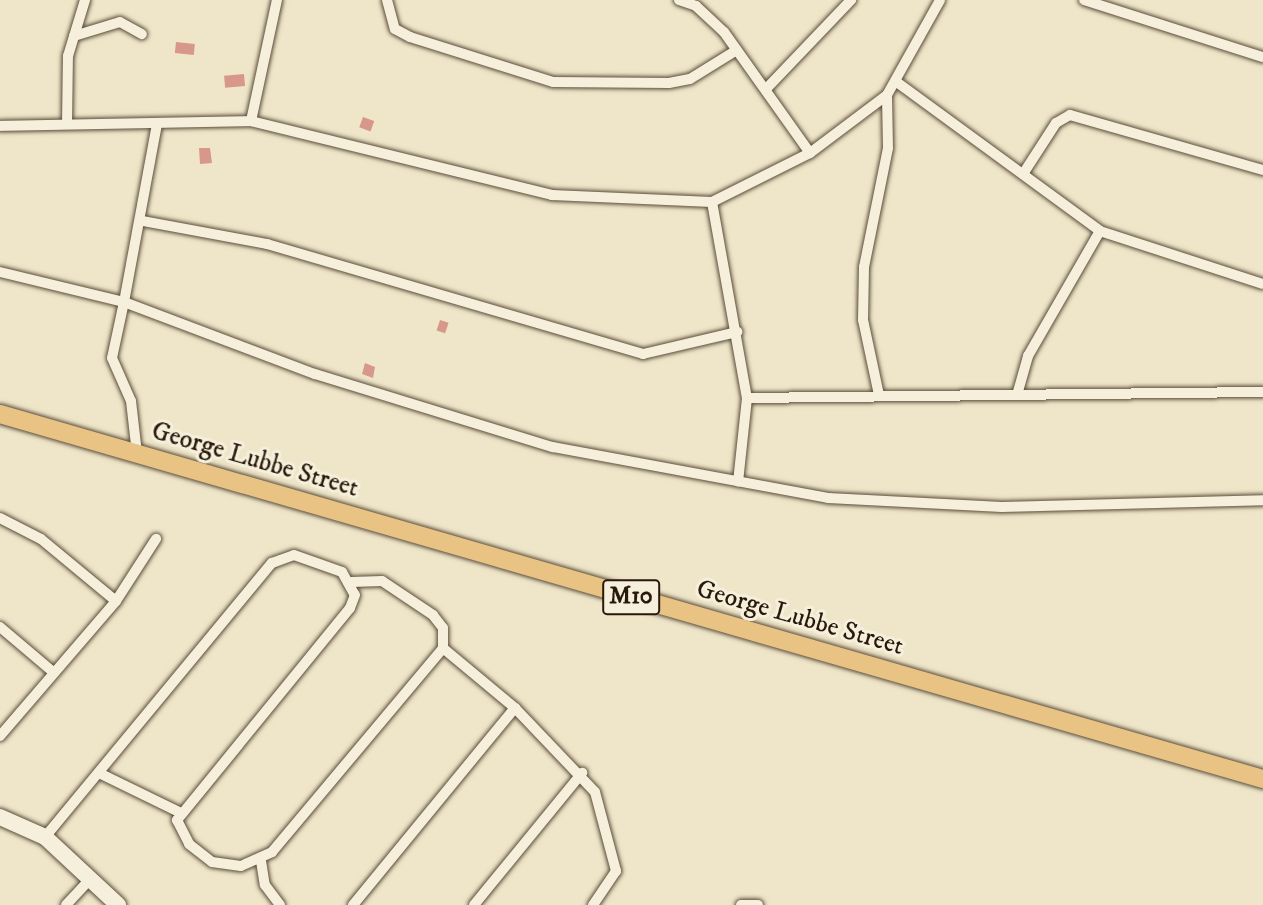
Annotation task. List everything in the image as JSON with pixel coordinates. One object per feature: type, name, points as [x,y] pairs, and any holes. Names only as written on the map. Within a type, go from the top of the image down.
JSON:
[{"type":"main road","name":"George Lubbe Street","points":[[0,414],[1263,779]]},
{"type":"street","points":[[67,124],[65,87],[74,36],[85,0]]},
{"type":"street","points":[[251,121],[277,0]]},
{"type":"street","points":[[387,0],[395,29],[411,37],[553,82],[669,83],[690,79],[737,50]]},
{"type":"street","points":[[679,0],[712,18],[767,88],[810,153]]},
{"type":"street","points":[[767,88],[851,0]]},
{"type":"street","points":[[0,126],[251,121],[552,195],[712,202],[810,153],[887,95],[898,83],[940,0]]},
{"type":"street","points":[[1084,0],[1263,57]]},
{"type":"street","points":[[74,36],[120,22],[142,33]]},
{"type":"street","points":[[898,83],[1100,231],[1263,284]]},
{"type":"street","points":[[879,395],[863,320],[864,267],[888,148],[887,95]]},
{"type":"street","points":[[1023,174],[1056,123],[1070,115],[1263,170]]},
{"type":"street","points":[[137,454],[131,401],[112,358],[143,220],[157,124]]},
{"type":"street","points":[[712,202],[747,398],[738,482]]},
{"type":"street","points":[[143,220],[267,244],[632,352],[664,351],[737,332]]},
{"type":"street","points":[[1017,395],[1028,356],[1100,231]]},
{"type":"street","points":[[0,272],[124,302],[315,374],[553,447],[738,482],[828,498],[941,506],[1263,500]]},
{"type":"street","points":[[747,398],[1263,393]]},
{"type":"street","points":[[0,518],[41,539],[116,601]]},
{"type":"street","points":[[0,736],[116,601],[156,539]]},
{"type":"street","points":[[45,837],[272,563],[295,555],[314,557],[351,582],[382,581],[423,607],[443,628],[443,648],[261,861],[227,867],[212,862],[189,844],[179,812],[99,773]]},
{"type":"street","points":[[179,812],[349,608],[351,582]]},
{"type":"street","points":[[0,627],[53,672]]},
{"type":"street","points":[[443,648],[515,708],[582,773],[595,792],[616,860],[616,871],[593,905]]},
{"type":"street","points":[[353,905],[515,708]]},
{"type":"street","points":[[474,905],[582,773]]},
{"type":"street","points":[[0,817],[45,837],[118,905]]},
{"type":"street","points":[[261,861],[265,885],[280,905]]},
{"type":"street","points":[[66,905],[90,879]]},
{"type":"street","points":[[741,905],[758,905]]},
{"type":"building","points":[[176,42],[195,44],[194,55],[175,53]]},
{"type":"building","points":[[244,74],[245,86],[225,88],[224,76]]},
{"type":"building","points":[[363,117],[374,121],[371,131],[359,127]]},
{"type":"building","points":[[199,148],[210,148],[212,163],[200,164]]},
{"type":"building","points":[[440,320],[449,323],[445,333],[437,330]]},
{"type":"building","points":[[365,363],[375,367],[373,378],[362,374]]}]
